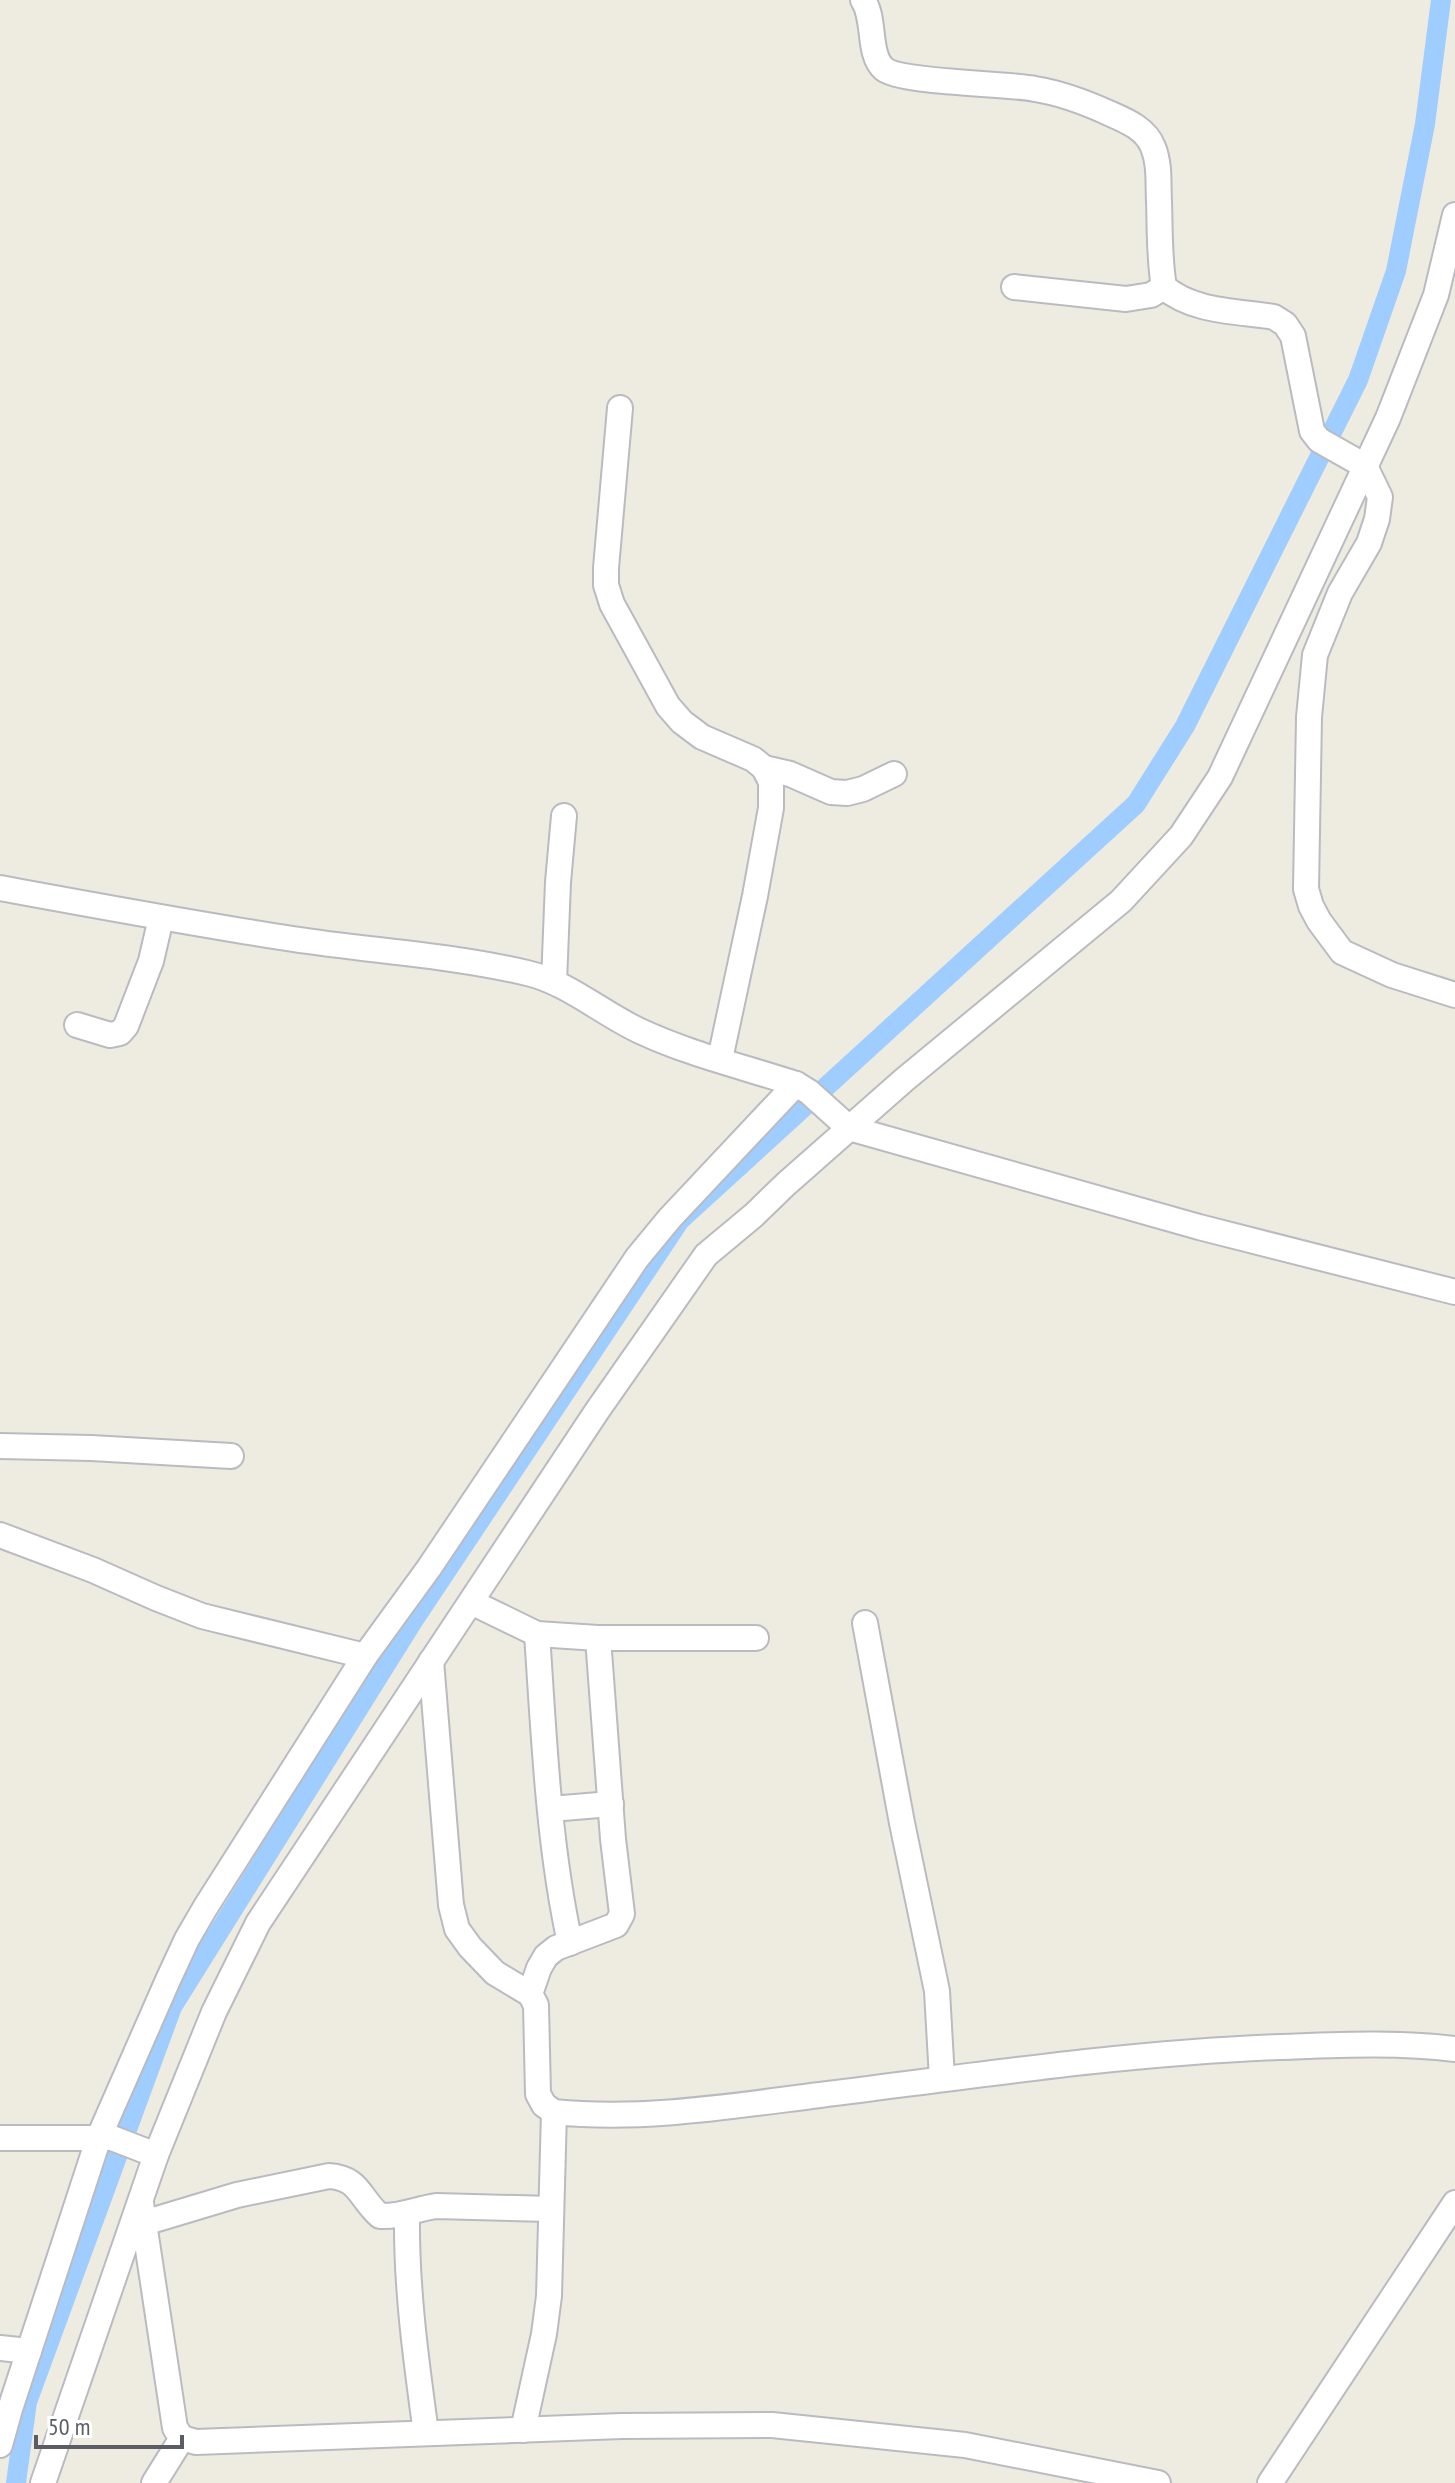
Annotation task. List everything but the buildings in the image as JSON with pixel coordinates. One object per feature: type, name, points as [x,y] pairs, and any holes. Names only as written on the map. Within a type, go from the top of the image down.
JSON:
[{"type":"street","points":[[863,0],[870,11],[877,58],[884,70],[906,77],[1035,89],[1087,103],[1144,132],[1158,163],[1164,287],[1175,297],[1190,303],[1274,317],[1285,324],[1293,336],[1312,431],[1319,440],[1359,464],[1380,497],[1369,543],[1340,593],[1315,655],[1309,717],[1306,889],[1319,921],[1342,952],[1392,975],[1455,995]]},
{"type":"street","points":[[43,2483],[142,2211],[150,2152],[258,1923],[597,1411],[706,1255],[754,1215],[844,1123],[904,1080],[1085,933],[1121,901],[1181,836],[1220,777],[1359,464],[1388,418],[1436,295],[1455,215]]},
{"type":"street","points":[[1014,287],[1126,299],[1151,295],[1164,287]]},
{"type":"street","points":[[620,408],[606,568],[606,585],[612,604],[668,706],[682,722],[702,737],[753,759],[764,768],[771,782],[771,808],[755,896],[720,1059]]},
{"type":"street","points":[[764,768],[790,774],[831,792],[847,793],[894,774]]},
{"type":"street","points":[[554,982],[564,816]]},
{"type":"street","points":[[0,888],[161,918],[440,957],[529,973],[554,982],[641,1032],[802,1088],[844,1123],[1199,1227],[1455,1292]]},
{"type":"street","points":[[77,1025],[110,1035],[120,1033],[126,1026],[151,961],[161,918]]},
{"type":"street","points":[[0,2445],[29,2351],[106,2137],[187,1939],[365,1656],[429,1568],[637,1258],[670,1218],[802,1088]]},
{"type":"street","points":[[0,1446],[231,1456]]},
{"type":"street","points":[[0,1535],[202,1616],[365,1656]]},
{"type":"street","points":[[471,1602],[537,1634],[598,1638],[756,1638]]},
{"type":"street","points":[[865,1623],[937,1991],[942,2079]]},
{"type":"street","points":[[537,1634],[551,1809],[562,1906],[570,1943]]},
{"type":"street","points":[[530,1994],[546,1956],[556,1948],[616,1925],[622,1914],[598,1638]]},
{"type":"street","points":[[431,1661],[451,1905],[457,1929],[495,1973],[530,1994],[536,2005],[538,2094],[544,2105],[554,2112],[660,2113],[1202,2050],[1373,2044],[1415,2044],[1455,2049]]},
{"type":"street","points":[[551,1809],[611,1804]]},
{"type":"street","points":[[523,2430],[549,2296],[554,2112]]},
{"type":"street","points":[[0,2138],[106,2137],[150,2152]]},
{"type":"street","points":[[142,2211],[329,2176],[344,2177],[380,2216],[407,2214],[436,2206],[551,2209]]},
{"type":"street","points":[[1270,2483],[1455,2203]]},
{"type":"street","points":[[142,2211],[175,2428],[182,2438],[196,2442],[622,2426],[772,2425],[965,2445],[1158,2483]]},
{"type":"street","points":[[407,2214],[411,2322],[426,2433]]},
{"type":"street","points":[[0,2348],[29,2351]]},
{"type":"street","points":[[154,2483],[182,2438]]},
{"type":"waterway","points":[[16,2483],[27,2402],[172,2007],[413,1621],[680,1220],[1136,804],[1185,726],[1358,380],[1396,271],[1425,124],[1441,0]]}]
